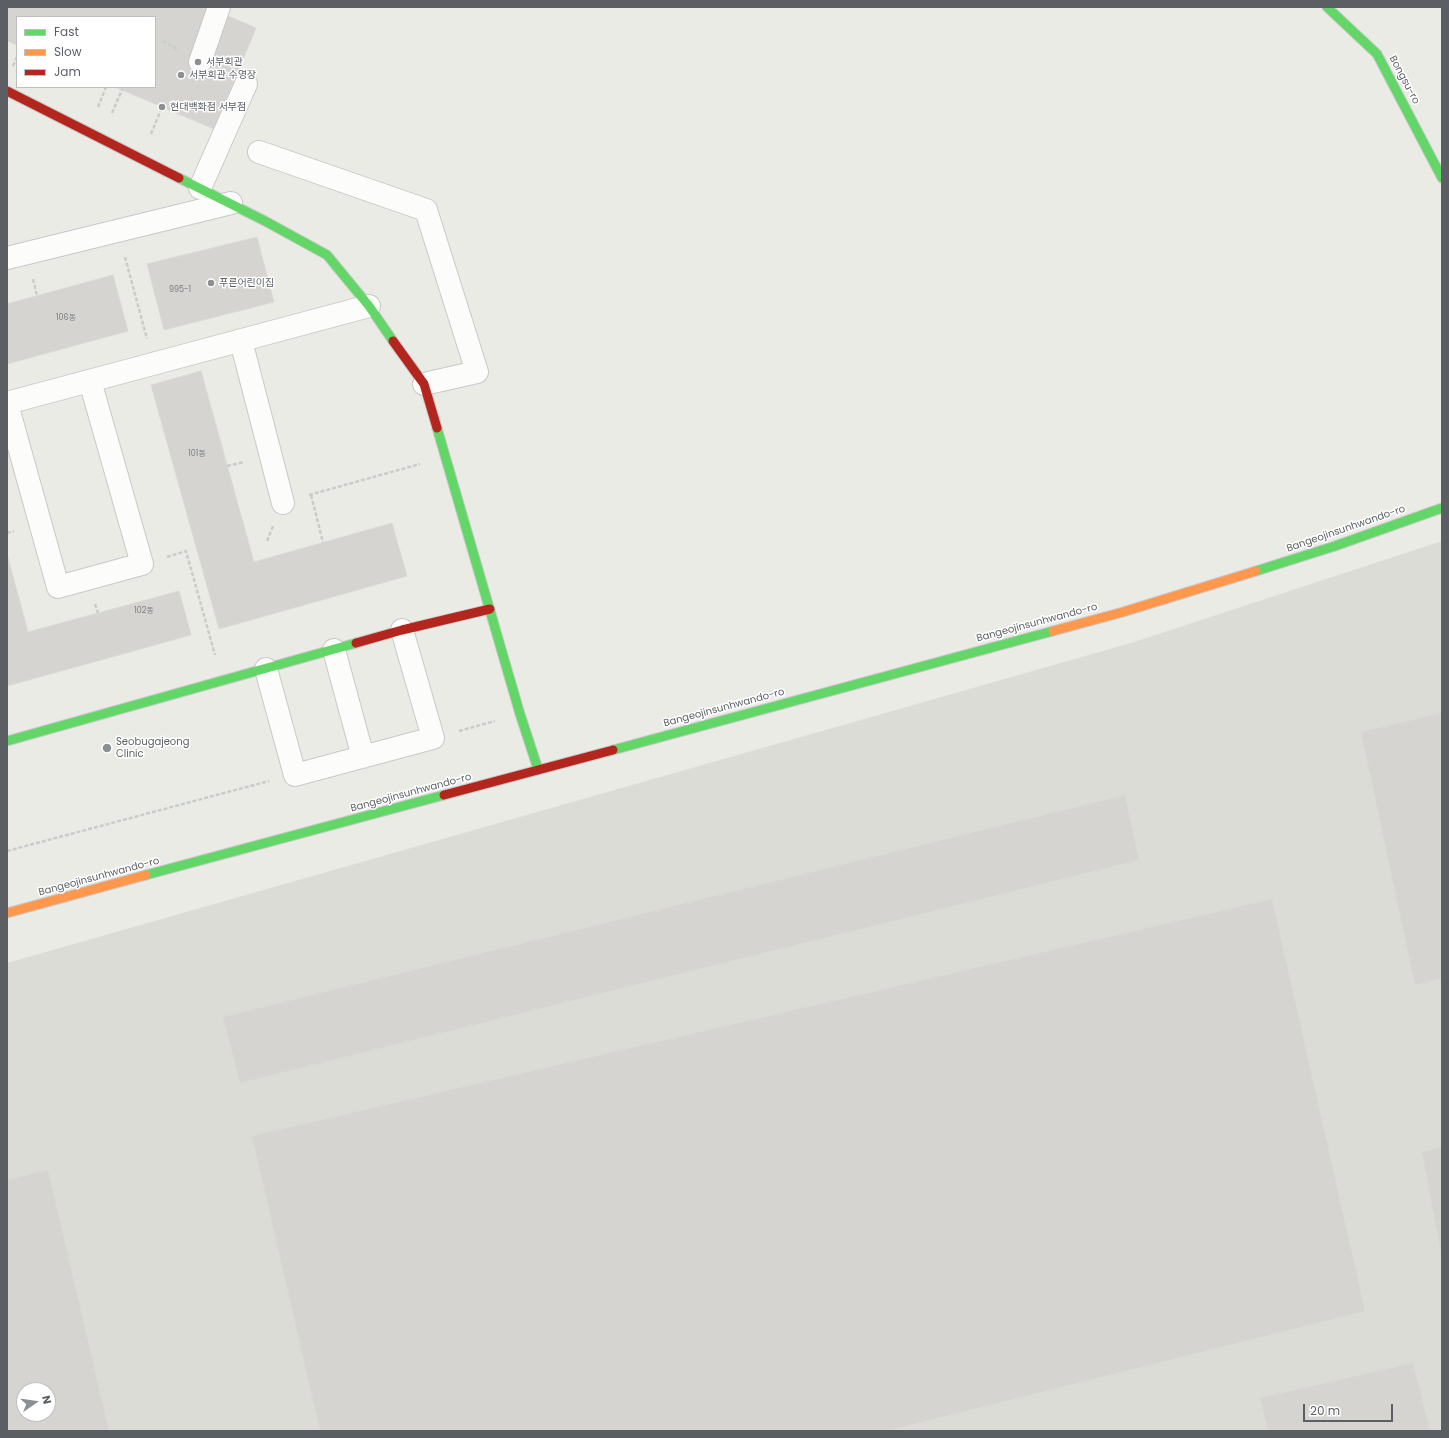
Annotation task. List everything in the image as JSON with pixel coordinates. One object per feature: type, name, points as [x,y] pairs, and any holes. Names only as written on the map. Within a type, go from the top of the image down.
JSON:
[{"type":"main road","name":"Bongsu-ro","points":[[1327,7],[1377,54],[1442,178]]},
{"type":"main road","points":[[10,96],[231,203],[327,254],[369,306],[424,384],[520,714],[538,769]]},
{"type":"main road","name":"Bangeojinsunhwando-ro","points":[[7,914],[538,769],[1123,612],[1335,546],[1442,508]]},
{"type":"main road","points":[[7,741],[402,630],[490,608]]},
{"type":"street","points":[[200,62],[219,7]]},
{"type":"street","points":[[200,188],[246,84]]},
{"type":"street","points":[[259,152],[426,210],[477,372],[424,384]]},
{"type":"street","points":[[7,258],[231,203]]},
{"type":"street","points":[[90,381],[142,564],[58,587],[7,404],[90,381],[241,340],[369,306]]},
{"type":"street","points":[[241,340],[283,503]]},
{"type":"street","points":[[266,669],[295,775],[433,738],[402,630]]},
{"type":"street","points":[[334,650],[362,757]]},
{"type":"path","points":[[118,231],[153,364]]},
{"type":"path","points":[[283,503],[424,464]]},
{"type":"path","points":[[311,495],[323,542]]},
{"type":"path","points":[[142,564],[186,551],[223,681]]},
{"type":"path","points":[[433,738],[520,714]]},
{"type":"path","points":[[7,851],[295,775]]},
{"type":"shaded area","points":[[1442,541],[1442,1431],[7,1431],[7,963],[1131,643]]},
{"type":"building","name":"서부회관","points":[[7,7],[207,7],[256,28],[214,129],[117,88],[156,88],[156,16],[16,16],[16,45],[7,41]]},
{"type":"building","name":"푸른어린이집","points":[[257,237],[274,302],[164,330],[147,264]]},
{"type":"building","points":[[113,275],[128,331],[7,364],[7,304]]},
{"type":"building","points":[[201,371],[254,562],[392,523],[407,576],[219,629],[151,385]]},
{"type":"building","points":[[7,554],[28,632],[179,591],[191,635],[7,686]]},
{"type":"building","points":[[1442,713],[1442,978],[1415,985],[1361,732]]},
{"type":"building","points":[[1125,795],[1139,860],[240,1083],[223,1017]]},
{"type":"building","points":[[1272,899],[1365,1311],[886,1431],[320,1431],[252,1136]]},
{"type":"building","points":[[1442,1147],[1442,1258],[1422,1152]]},
{"type":"building","points":[[48,1170],[109,1431],[7,1431],[7,1180]]},
{"type":"building","points":[[1413,1363],[1430,1431],[1268,1431],[1260,1398]]},
{"type":"traffic: fast","points":[[1327,7],[1377,54],[1442,178]]},
{"type":"traffic: fast","points":[[179,178],[265,221],[327,255],[369,306],[393,341]]},
{"type":"traffic: fast","points":[[437,428],[520,714],[538,769]]},
{"type":"traffic: fast","points":[[1256,571],[1335,546],[1442,508]]},
{"type":"traffic: fast","points":[[613,750],[1053,631]]},
{"type":"traffic: fast","points":[[7,741],[356,643]]},
{"type":"traffic: fast","points":[[146,875],[444,795]]},
{"type":"traffic: slow","points":[[1053,631],[1123,612],[1256,571]]},
{"type":"traffic: slow","points":[[7,913],[146,875]]},
{"type":"traffic: jam","points":[[7,91],[179,178]]},
{"type":"traffic: jam","points":[[393,341],[424,384],[437,428]]},
{"type":"traffic: jam","points":[[356,643],[402,630],[490,609]]},
{"type":"traffic: jam","points":[[444,795],[613,750]]},
{"type":"place","name":"서부회관","points":[[198,62]]},
{"type":"place","name":"서부회관 수영장","points":[[181,75]]},
{"type":"place","name":"현대백화점 서부점","points":[[162,107]]},
{"type":"place","name":"푸른어린이집","points":[[211,283]]},
{"type":"place","name":"Seobugajeong Clinic","points":[[107,748]]}]
